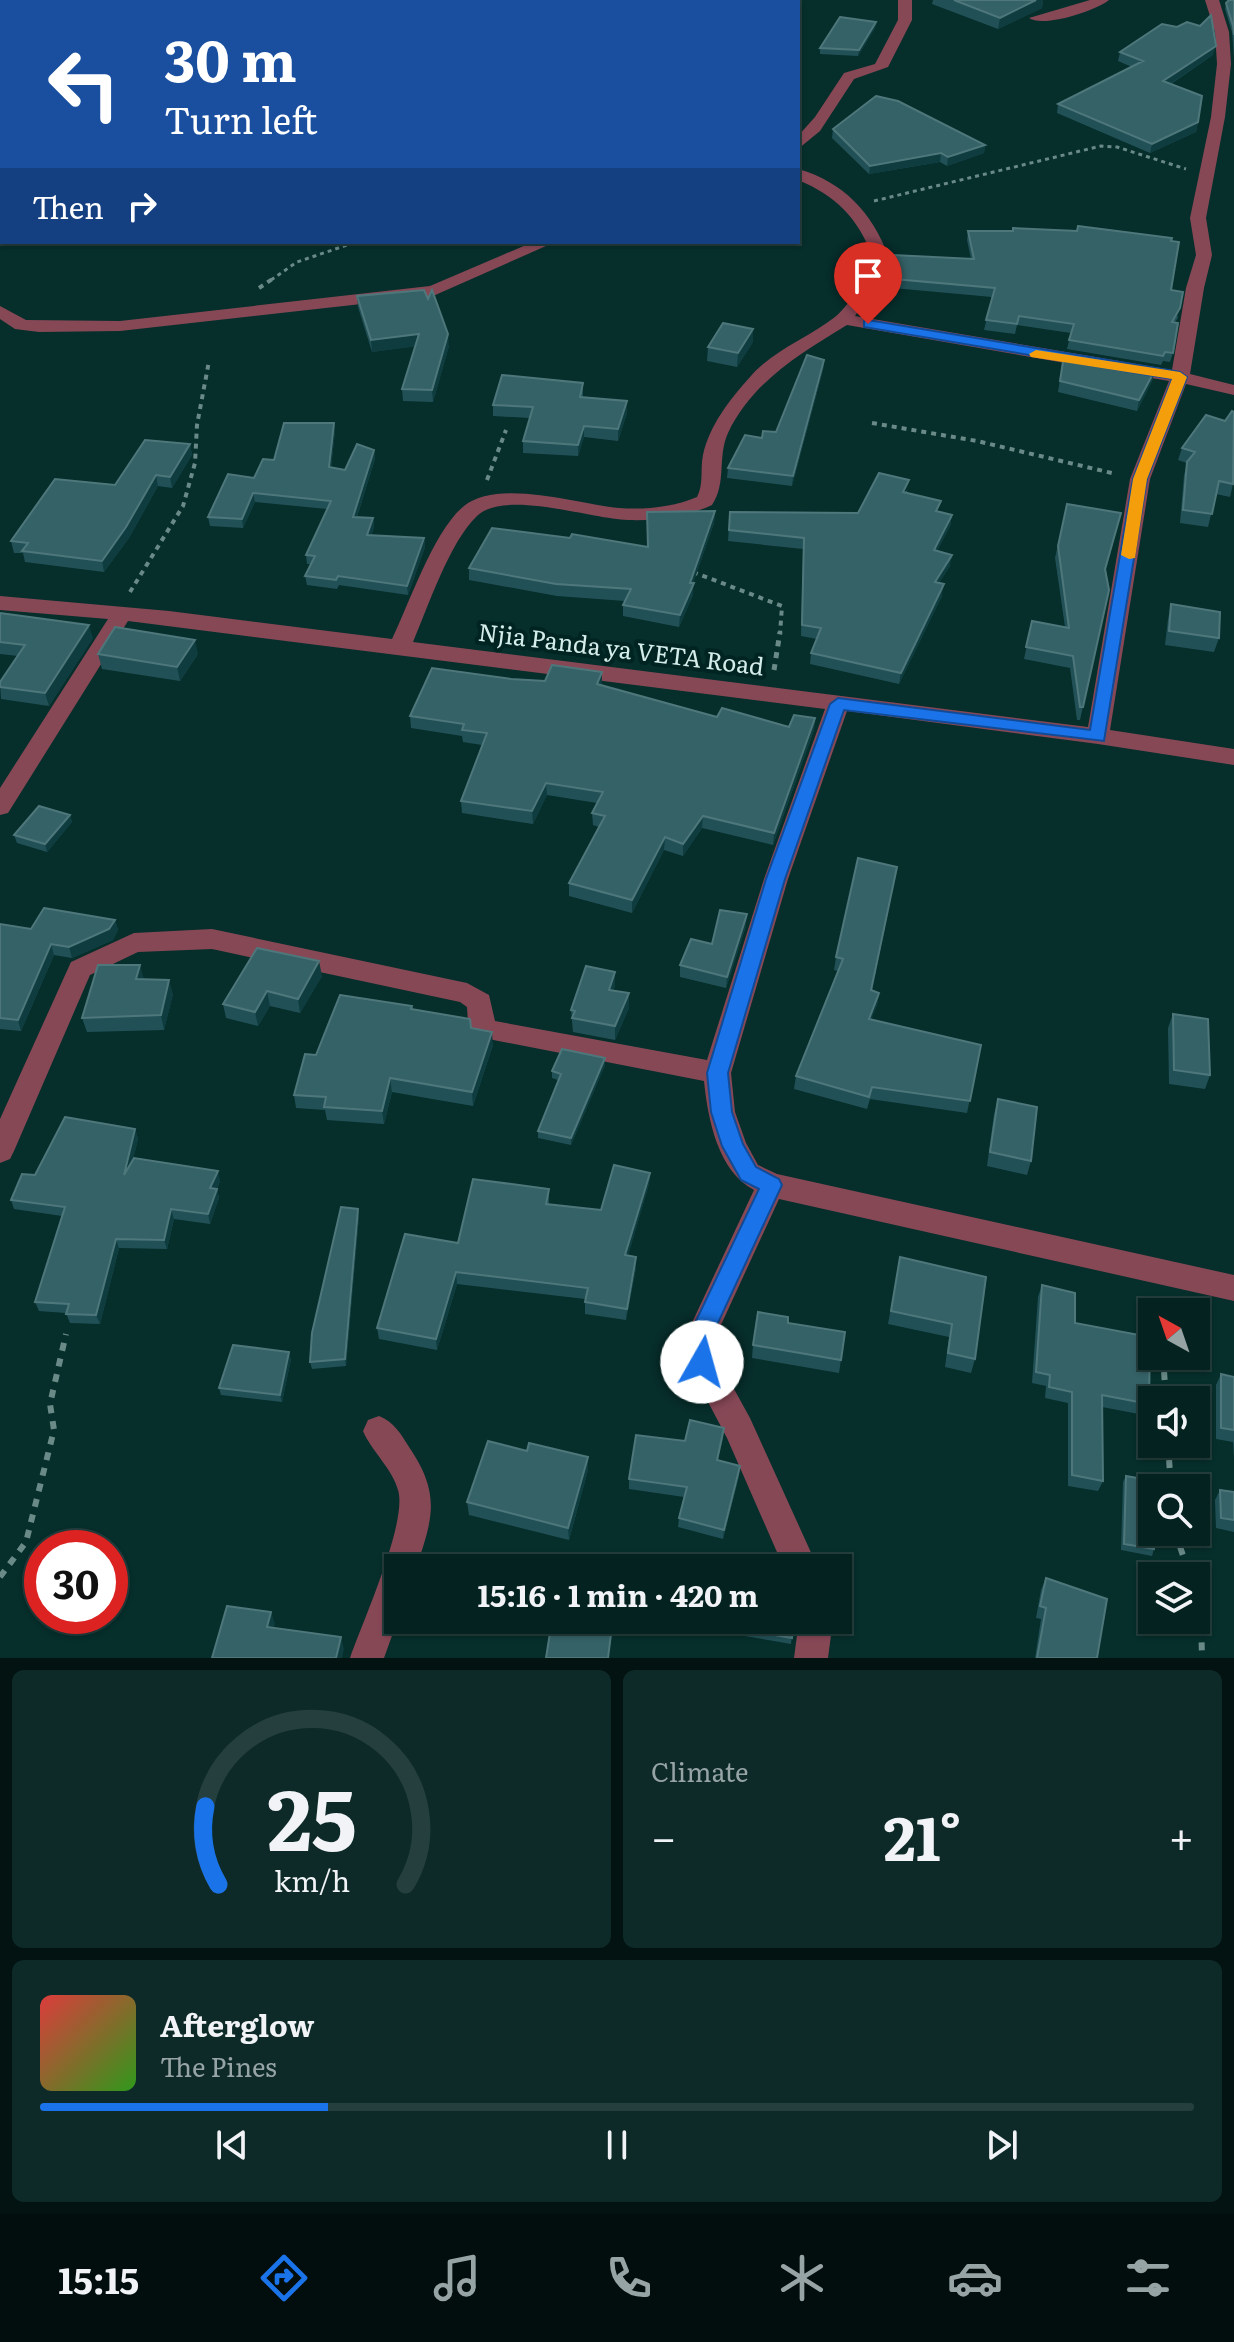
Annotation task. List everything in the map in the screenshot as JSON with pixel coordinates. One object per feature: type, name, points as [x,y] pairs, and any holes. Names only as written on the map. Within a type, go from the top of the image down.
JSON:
[{"type":"street","points":[[800,142],[814,130],[835,102],[849,76],[881,67],[908,13],[905,0]]},
{"type":"street","points":[[1036,18],[1074,12],[1102,0]]},
{"type":"street","points":[[1098,736],[1140,479],[1180,377],[1195,288],[1204,255],[1198,218],[1218,117],[1224,64],[1222,32],[1212,0]]},
{"type":"street","points":[[800,124],[814,130]]},
{"type":"street","points":[[399,648],[451,540],[471,511],[481,504],[509,500],[637,515],[700,504],[711,490],[712,459],[718,434],[758,378],[790,352],[844,319],[882,261],[870,231],[853,206],[838,191],[800,175]]},
{"type":"street","points":[[0,311],[21,325],[120,326],[433,291],[542,244]]},
{"type":"street","points":[[844,319],[1180,377],[1234,390]]},
{"type":"street","name":"Njia Panda ya VETA Road","points":[[0,603],[119,614],[399,648],[1098,736],[1234,757]]},
{"type":"street","points":[[0,807],[119,614]]},
{"type":"street","points":[[838,704],[776,879],[717,1073],[721,1112],[733,1146],[748,1173],[771,1185],[1234,1288]]},
{"type":"street","points":[[0,1151],[80,969],[141,941],[212,939],[467,993],[480,1002],[481,1022],[487,1030],[717,1073]]},
{"type":"street","points":[[771,1185],[705,1327],[702,1362],[739,1428],[795,1554]]},
{"type":"street","points":[[379,1431],[412,1476],[418,1496],[416,1519],[403,1554]]},
{"type":"street","points":[[367,1658],[384,1609]]},
{"type":"street","points":[[811,1658],[816,1634]]},
{"type":"path","points":[[853,206],[1101,146],[1117,147],[1206,175]]},
{"type":"path","points":[[223,315],[245,302],[269,279],[291,265],[350,244]]},
{"type":"path","points":[[119,614],[183,506],[195,463],[197,425],[209,361]]},
{"type":"path","points":[[872,423],[977,441],[1140,479]]},
{"type":"path","points":[[481,504],[506,430]]},
{"type":"path","points":[[684,568],[776,603],[784,609],[769,695]]},
{"type":"path","points":[[0,1577],[26,1542],[54,1430],[50,1404],[66,1334]]},
{"type":"path","points":[[1201,1634],[1202,1658]]},
{"type":"building","points":[[954,0],[1036,0],[1000,18]]},
{"type":"building","points":[[1234,0],[1234,35],[1226,3]]},
{"type":"building","points":[[1211,15],[1216,46],[1163,81],[1202,96],[1198,122],[1152,144],[1058,104],[1143,61],[1120,52],[1162,24],[1177,27],[1187,22],[1200,26]]},
{"type":"building","points":[[840,17],[876,22],[859,50],[820,48]]},
{"type":"building","points":[[876,96],[898,101],[985,145],[948,157],[941,153],[870,166],[833,129]]},
{"type":"building","points":[[1078,226],[1172,238],[1171,241],[1179,242],[1171,290],[1183,292],[1180,308],[1172,322],[1178,323],[1173,353],[1165,352],[1163,356],[1069,340],[1074,324],[1019,316],[1017,324],[986,320],[995,288],[883,278],[884,269],[893,255],[974,259],[968,231],[1013,231],[1013,228],[1077,231]]},
{"type":"building","points":[[424,290],[428,299],[432,290],[448,334],[432,390],[402,389],[419,334],[371,340],[357,296]]},
{"type":"building","points":[[723,323],[753,329],[738,353],[708,347]]},
{"type":"building","points":[[807,355],[824,360],[793,476],[728,468],[745,435],[762,438],[763,431],[776,432]]},
{"type":"building","points":[[1064,355],[1155,370],[1139,400],[1060,381]]},
{"type":"building","points":[[502,375],[583,383],[580,397],[627,401],[618,429],[584,426],[578,445],[523,441],[533,407],[493,405]]},
{"type":"building","points":[[1232,411],[1233,484],[1219,481],[1212,514],[1183,510],[1187,462],[1195,452],[1182,448],[1206,415],[1225,421]]},
{"type":"building","points":[[284,423],[334,423],[329,467],[345,470],[357,444],[374,450],[353,517],[373,518],[367,535],[424,538],[407,586],[338,576],[336,580],[305,576],[315,556],[306,555],[331,501],[253,493],[242,519],[208,517],[228,474],[254,478],[263,459],[274,460]]},
{"type":"building","points":[[145,440],[190,444],[170,477],[156,475],[102,561],[22,551],[28,543],[11,541],[55,479],[115,485]]},
{"type":"building","points":[[879,473],[909,480],[903,492],[941,501],[936,511],[952,515],[934,550],[952,555],[935,582],[944,584],[901,673],[811,653],[821,628],[802,625],[804,538],[729,530],[730,512],[858,513]]},
{"type":"building","points":[[1067,504],[1121,513],[1105,569],[1109,590],[1083,707],[1080,707],[1073,656],[1026,647],[1032,621],[1069,628],[1058,546]]},
{"type":"building","points":[[715,511],[690,583],[694,583],[680,615],[623,605],[631,589],[556,584],[469,568],[492,528],[570,538],[572,534],[648,547],[647,512]]},
{"type":"building","points":[[1171,604],[1220,612],[1219,638],[1169,631]]},
{"type":"building","points":[[0,613],[89,625],[45,693],[0,687],[0,682],[25,645],[0,642]]},
{"type":"building","points":[[115,627],[195,640],[177,667],[98,654]]},
{"type":"building","points":[[552,665],[602,672],[597,684],[717,717],[722,708],[789,727],[794,715],[815,718],[774,833],[703,816],[683,844],[665,837],[632,900],[569,883],[605,816],[592,813],[603,792],[546,783],[532,811],[461,801],[487,733],[462,730],[464,724],[410,716],[432,668],[545,681]]},
{"type":"building","points":[[39,806],[70,815],[45,844],[14,835]]},
{"type":"building","points":[[858,858],[897,867],[871,990],[879,993],[869,1019],[981,1045],[970,1101],[872,1087],[869,1097],[796,1076],[843,959],[836,957]]},
{"type":"building","points":[[44,908],[115,920],[109,929],[69,947],[51,944],[18,1020],[0,1018],[0,924],[31,929]]},
{"type":"building","points":[[720,910],[747,914],[727,977],[680,965],[691,939],[712,944]]},
{"type":"building","points":[[257,948],[319,961],[298,999],[267,991],[255,1012],[223,1004]]},
{"type":"building","points":[[98,965],[140,965],[136,979],[169,980],[161,1015],[82,1018]]},
{"type":"building","points":[[586,966],[615,972],[609,990],[629,993],[615,1026],[572,1018],[575,1011],[571,1010]]},
{"type":"building","points":[[340,995],[470,1019],[471,1028],[492,1032],[472,1092],[390,1078],[382,1111],[324,1107],[326,1097],[294,1095],[305,1054],[316,1055]]},
{"type":"building","points":[[1173,1014],[1208,1019],[1210,1075],[1174,1070]]},
{"type":"building","points":[[562,1049],[605,1058],[571,1138],[538,1131],[561,1074],[552,1071]]},
{"type":"building","points":[[998,1099],[1037,1107],[1031,1161],[990,1152]]},
{"type":"building","points":[[65,1117],[135,1129],[124,1175],[134,1158],[218,1171],[210,1188],[217,1189],[208,1214],[171,1209],[164,1240],[116,1239],[96,1315],[66,1314],[69,1304],[35,1302],[65,1207],[11,1200],[22,1174],[35,1175]]},
{"type":"building","points":[[614,1165],[650,1173],[625,1255],[636,1257],[627,1309],[585,1302],[588,1288],[456,1272],[436,1339],[377,1328],[405,1234],[458,1243],[473,1179],[549,1189],[546,1204],[601,1210]]},
{"type":"building","points":[[341,1207],[358,1209],[345,1359],[310,1362],[312,1333]]},
{"type":"building","points":[[900,1257],[986,1277],[975,1359],[948,1353],[952,1324],[891,1311]]},
{"type":"building","points":[[1042,1285],[1075,1293],[1075,1323],[1138,1335],[1138,1370],[1150,1370],[1149,1386],[1138,1386],[1138,1402],[1102,1395],[1103,1481],[1072,1475],[1072,1392],[1049,1387],[1050,1375],[1036,1372]]},
{"type":"building","points":[[758,1312],[788,1317],[788,1323],[845,1332],[841,1360],[753,1345]]},
{"type":"building","points":[[233,1345],[289,1352],[280,1395],[219,1388]]},
{"type":"building","points":[[1221,1374],[1234,1377],[1234,1430],[1221,1428]]},
{"type":"building","points":[[690,1420],[724,1428],[717,1460],[740,1466],[724,1530],[679,1518],[687,1487],[629,1479],[636,1435],[685,1441]]},
{"type":"building","points":[[488,1441],[527,1451],[529,1443],[588,1457],[568,1528],[467,1502]]},
{"type":"building","points":[[1126,1476],[1138,1478],[1138,1546],[1154,1546],[1154,1549],[1124,1544]]},
{"type":"building","points":[[1220,1490],[1234,1492],[1234,1520],[1221,1518]]},
{"type":"building","points":[[1046,1578],[1107,1599],[1097,1658],[1037,1658],[1046,1608],[1040,1606]]},
{"type":"building","points":[[227,1606],[271,1612],[267,1627],[341,1637],[336,1658],[212,1658]]},
{"type":"building","points":[[550,1634],[611,1634],[608,1658],[546,1658]]},
{"type":"building","points":[[769,1634],[792,1634],[792,1638]]},
{"type":"slow traffic","points":[[1036,354],[1180,377],[1140,479],[1129,555]]},
{"type":"route","points":[[702,1362],[705,1327],[771,1185],[748,1173],[733,1146],[721,1112],[717,1073],[776,879],[838,704],[1098,736],[1140,479],[1180,377],[868,324]]}]
